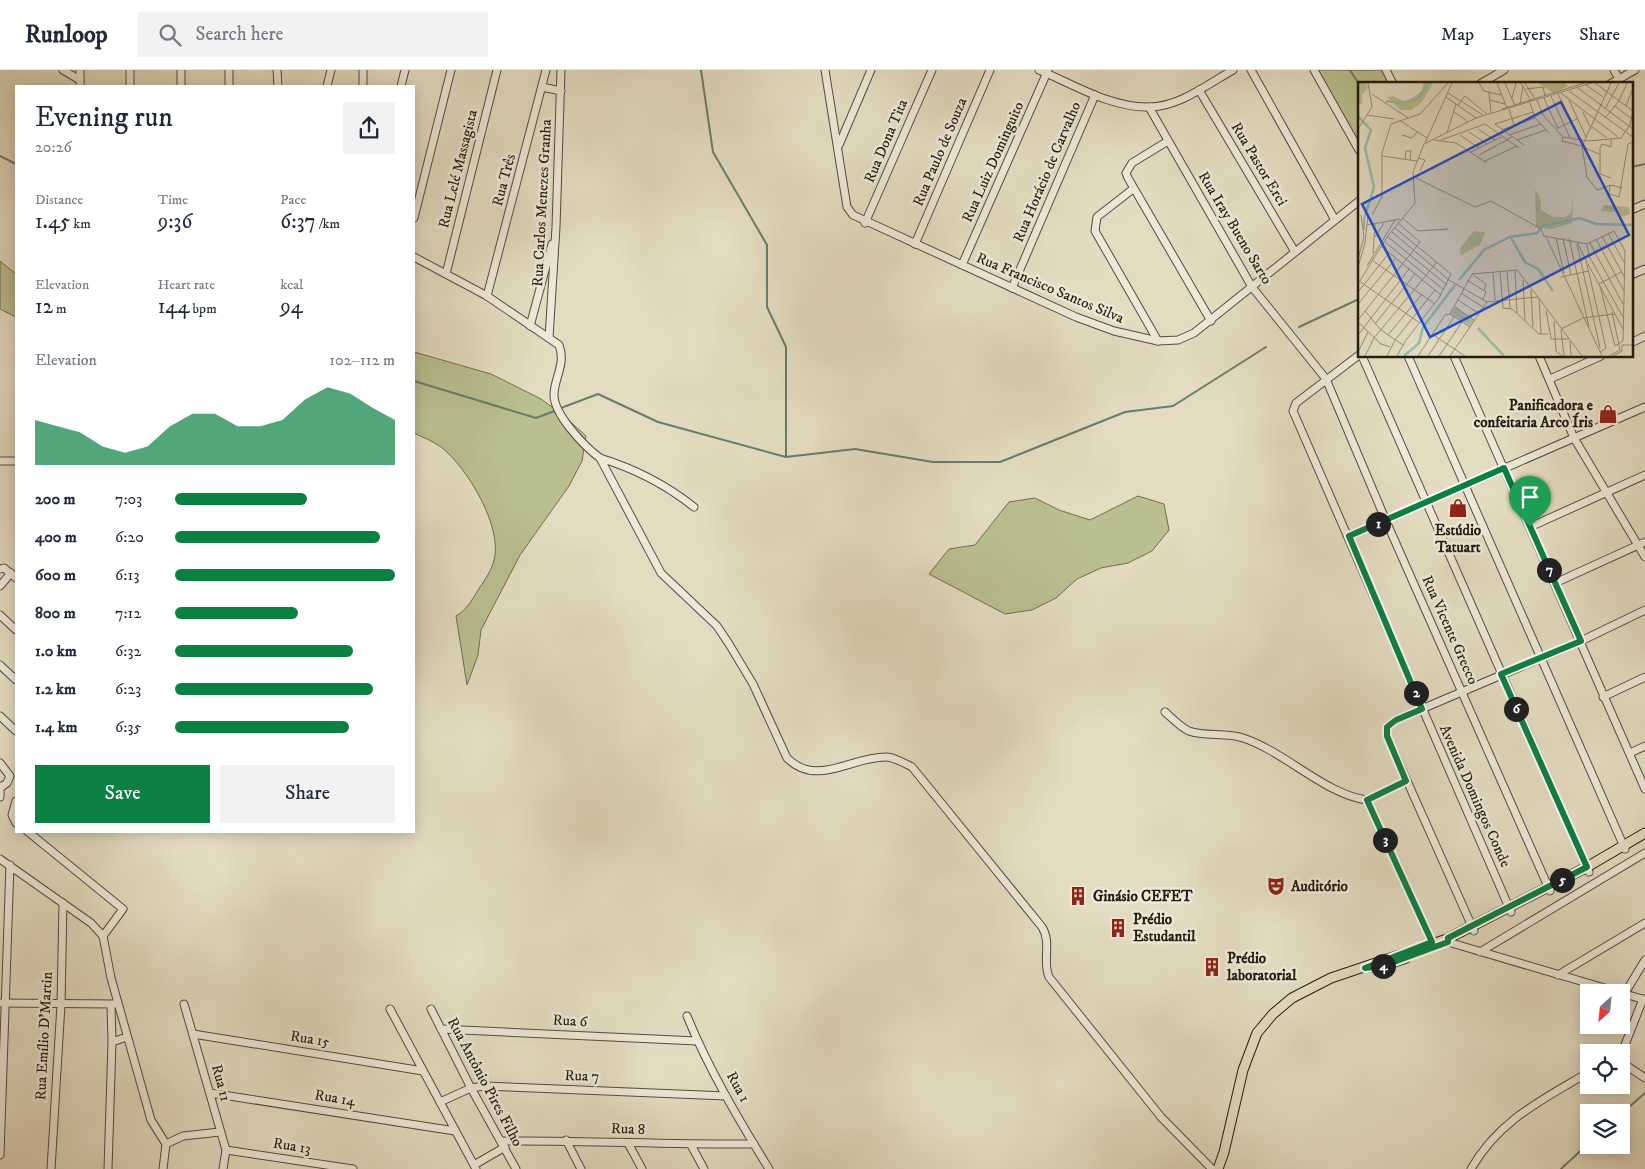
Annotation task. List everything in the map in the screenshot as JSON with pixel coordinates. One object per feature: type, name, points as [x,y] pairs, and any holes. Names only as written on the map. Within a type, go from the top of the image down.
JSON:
[{"type":"main road","points":[[1624,848],[1645,833]]},
{"type":"main road","points":[[1218,1169],[1224,1152],[1242,1070],[1256,1033],[1273,1014],[1292,998],[1331,978],[1433,945],[1472,929],[1645,838]]},
{"type":"street","points":[[63,70],[80,83]]},
{"type":"street","points":[[80,70],[80,83]]},
{"type":"street","points":[[130,70],[130,85]]},
{"type":"street","points":[[181,70],[181,85]]},
{"type":"street","points":[[229,70],[229,85]]},
{"type":"street","points":[[277,70],[278,85]]},
{"type":"street","points":[[327,85],[331,70]]},
{"type":"street","points":[[363,70],[363,85]]},
{"type":"street","points":[[401,85],[405,70]]},
{"type":"street","points":[[415,214],[451,70]]},
{"type":"street","name":"Rua Lelé Massagista","points":[[446,274],[497,70]]},
{"type":"street","name":"Rua Três","points":[[487,296],[546,70]]},
{"type":"street","name":"Rua Carlos Menezes Granha","points":[[549,338],[556,227],[561,70]]},
{"type":"street","points":[[825,70],[838,146]]},
{"type":"street","points":[[838,146],[871,70]]},
{"type":"street","name":"Rua Dona Tita","points":[[865,223],[932,70]]},
{"type":"street","name":"Rua Paulo de Souza","points":[[915,244],[990,70]]},
{"type":"street","points":[[1039,70],[1048,72],[1096,95],[1131,105],[1150,107],[1175,101],[1199,90],[1233,70]]},
{"type":"street","points":[[1251,70],[1335,220]]},
{"type":"street","points":[[1314,70],[1358,148]]},
{"type":"street","points":[[1386,70],[1393,82]]},
{"type":"street","points":[[1483,82],[1504,70]]},
{"type":"street","points":[[1614,70],[1619,79]]},
{"type":"street","points":[[1614,82],[1635,70]]},
{"type":"street","name":"Rua Luiz Dominguito","points":[[962,265],[1048,72]]},
{"type":"street","points":[[542,88],[546,86],[561,91]]},
{"type":"street","name":"Rua Pastor Erci","points":[[1199,90],[1295,252]]},
{"type":"street","name":"Rua Horácio de Carvalho","points":[[1012,288],[1096,95]]},
{"type":"street","name":"Rua Iray Bueno Sarto","points":[[1150,107],[1252,287],[1326,379]]},
{"type":"street","points":[[1168,141],[1128,168],[1126,173],[1133,189],[1211,321]]},
{"type":"street","name":"Rua Francisco Santos Silva","points":[[838,146],[847,207],[853,215],[865,223],[1114,331],[1158,341],[1178,340],[1194,333],[1358,202]]},
{"type":"street","points":[[1133,189],[1097,217],[1096,231],[1158,341]]},
{"type":"street","points":[[1632,210],[1645,204]]},
{"type":"street","points":[[530,326],[556,227]]},
{"type":"street","points":[[415,258],[487,296],[549,338],[560,349],[562,363],[554,394],[556,405],[573,431],[588,449],[600,458],[649,477],[670,488],[694,507]]},
{"type":"street","points":[[1632,276],[1645,269]]},
{"type":"street","points":[[1632,342],[1645,336]]},
{"type":"street","points":[[1326,379],[1358,357]]},
{"type":"street","points":[[1361,358],[1588,869]]},
{"type":"street","points":[[1409,358],[1624,848]]},
{"type":"street","points":[[1455,358],[1645,789]]},
{"type":"street","points":[[1540,358],[1574,438],[1606,492],[1642,543],[1645,556]]},
{"type":"street","points":[[1550,379],[1597,358]]},
{"type":"street","name":"Avenida Domingos Conde","points":[[1326,379],[1296,403],[1295,415],[1510,910]]},
{"type":"street","name":"Rua Vicente Grecco","points":[[1326,379],[1386,521],[1549,889]]},
{"type":"street","points":[[1349,536],[1645,407]]},
{"type":"street","points":[[600,458],[661,573],[717,626],[729,644],[753,684],[787,758],[794,765],[807,771],[828,770],[872,758],[888,757],[901,760],[912,767],[1042,927],[1048,941],[1047,967],[1049,978],[1161,1117],[1212,1169]]},
{"type":"street","points":[[0,461],[15,461]]},
{"type":"street","points":[[1530,527],[1645,475]]},
{"type":"street","points":[[1555,583],[1642,543]]},
{"type":"street","points":[[0,569],[4,568],[14,576],[0,586]]},
{"type":"street","points":[[1472,929],[1387,736],[1387,727],[1390,723],[1581,641],[1645,610]]},
{"type":"street","points":[[0,615],[15,629]]},
{"type":"street","points":[[0,665],[15,679]]},
{"type":"street","points":[[1603,697],[1645,677]]},
{"type":"street","points":[[1165,712],[1183,728],[1192,732],[1227,734],[1255,743],[1348,796],[1367,800],[1406,781]]},
{"type":"street","points":[[0,716],[15,730]]},
{"type":"street","points":[[1630,753],[1645,746]]},
{"type":"street","points":[[0,763],[10,776],[7,783],[0,787],[0,797]]},
{"type":"street","points":[[1367,800],[1433,945]]},
{"type":"street","points":[[15,805],[12,815],[15,821]]},
{"type":"street","points":[[29,833],[123,909],[103,936]]},
{"type":"street","points":[[1480,952],[1645,852]]},
{"type":"street","points":[[0,859],[91,923],[103,936],[111,978],[120,1003],[127,1037],[151,1120],[166,1144],[163,1169]]},
{"type":"street","points":[[0,1154],[3,1003],[10,865]]},
{"type":"street","name":"Rua Emílio D'Martin","points":[[51,1169],[61,1005],[63,903]]},
{"type":"street","points":[[1558,974],[1645,923]]},
{"type":"street","points":[[1447,940],[1480,952],[1593,984]]},
{"type":"street","points":[[1630,985],[1645,960]]},
{"type":"street","points":[[1626,1044],[1644,999],[1630,995]]},
{"type":"street","points":[[3,1003],[111,1005],[120,1003]]},
{"type":"street","name":"Rua 11","points":[[184,1004],[226,1150],[223,1169]]},
{"type":"street","points":[[108,1169],[112,1042],[111,1005]]},
{"type":"street","points":[[390,1009],[475,1167]]},
{"type":"street","name":"Rua Antônio Pires Filho","points":[[431,1009],[471,1088],[516,1169]]},
{"type":"street","name":"Rua 1","points":[[687,1016],[697,1041],[726,1096],[769,1169]]},
{"type":"street","name":"Rua 6","points":[[441,1028],[697,1041]]},
{"type":"street","name":"Rua 15","points":[[193,1034],[423,1071]]},
{"type":"street","points":[[112,1042],[127,1037]]},
{"type":"street","points":[[1630,1067],[1644,1074]]},
{"type":"street","points":[[1471,1169],[1489,1141],[1508,1122],[1580,1078]]},
{"type":"street","name":"Rua 7","points":[[440,1102],[471,1088],[498,1086],[726,1096]]},
{"type":"street","name":"Rua 14","points":[[210,1093],[455,1131]]},
{"type":"street","points":[[166,1144],[183,1136],[220,1132]]},
{"type":"street","points":[[566,1140],[581,1169]]},
{"type":"street","name":"Rua 8","points":[[475,1167],[503,1144],[566,1140],[691,1145],[754,1144]]},
{"type":"street","points":[[628,1143],[642,1169]]},
{"type":"street","points":[[691,1145],[704,1169]]},
{"type":"street","name":"Rua 13","points":[[226,1150],[353,1169]]},
{"type":"green space","points":[[1317,70],[1382,70],[1389,82],[1358,82],[1358,143]]},
{"type":"green space","points":[[0,261],[15,273],[15,316],[0,309]]},
{"type":"green space","points":[[415,352],[491,374],[541,399],[586,436],[582,461],[569,486],[520,555],[481,630],[478,655],[467,685],[456,616],[470,603],[492,567],[495,546],[493,531],[481,499],[462,468],[441,447],[415,433]]},
{"type":"green space","points":[[1138,496],[1164,504],[1169,530],[1152,551],[1128,563],[1101,568],[1077,579],[1056,598],[1032,610],[1005,614],[929,574],[949,549],[975,545],[1009,502],[1035,498],[1059,510],[1090,520]]},
{"type":"waterway","points":[[701,70],[713,152],[767,245],[767,307],[786,347],[786,457]]},
{"type":"waterway","points":[[1350,70],[1358,82]]},
{"type":"waterway","points":[[0,156],[15,164]]},
{"type":"waterway","points":[[1632,167],[1645,164]]},
{"type":"waterway","points":[[1299,327],[1358,299]]},
{"type":"waterway","points":[[561,408],[598,394],[658,422],[786,457],[855,449],[933,462],[1000,462],[1125,412],[1173,406],[1266,347]]},
{"type":"waterway","points":[[415,381],[536,418],[557,410]]},
{"type":"waterway","points":[[1630,1106],[1645,1093]]},
{"type":"waterway","points":[[1561,1169],[1580,1151]]},
{"type":"place","name":"Panificadora e confeitaria Arco Íris","points":[[1608,414]]},
{"type":"place","name":"Estúdio Tatuart","points":[[1458,508]]},
{"type":"place","name":"Auditório","points":[[1276,886]]},
{"type":"place","name":"Ginásio CEFET","points":[[1078,896]]},
{"type":"place","name":"Prédio Estudantil","points":[[1118,928]]},
{"type":"place","name":"Prédio laboratorial","points":[[1212,967]]},
{"type":"route","points":[[1504,468],[1530,527],[1581,641],[1501,674],[1587,867],[1448,938],[1448,942],[1383,966],[1365,968],[1379,960],[1432,942],[1367,800],[1406,781],[1387,736],[1387,727],[1390,723],[1422,709],[1349,536],[1504,468]]}]
